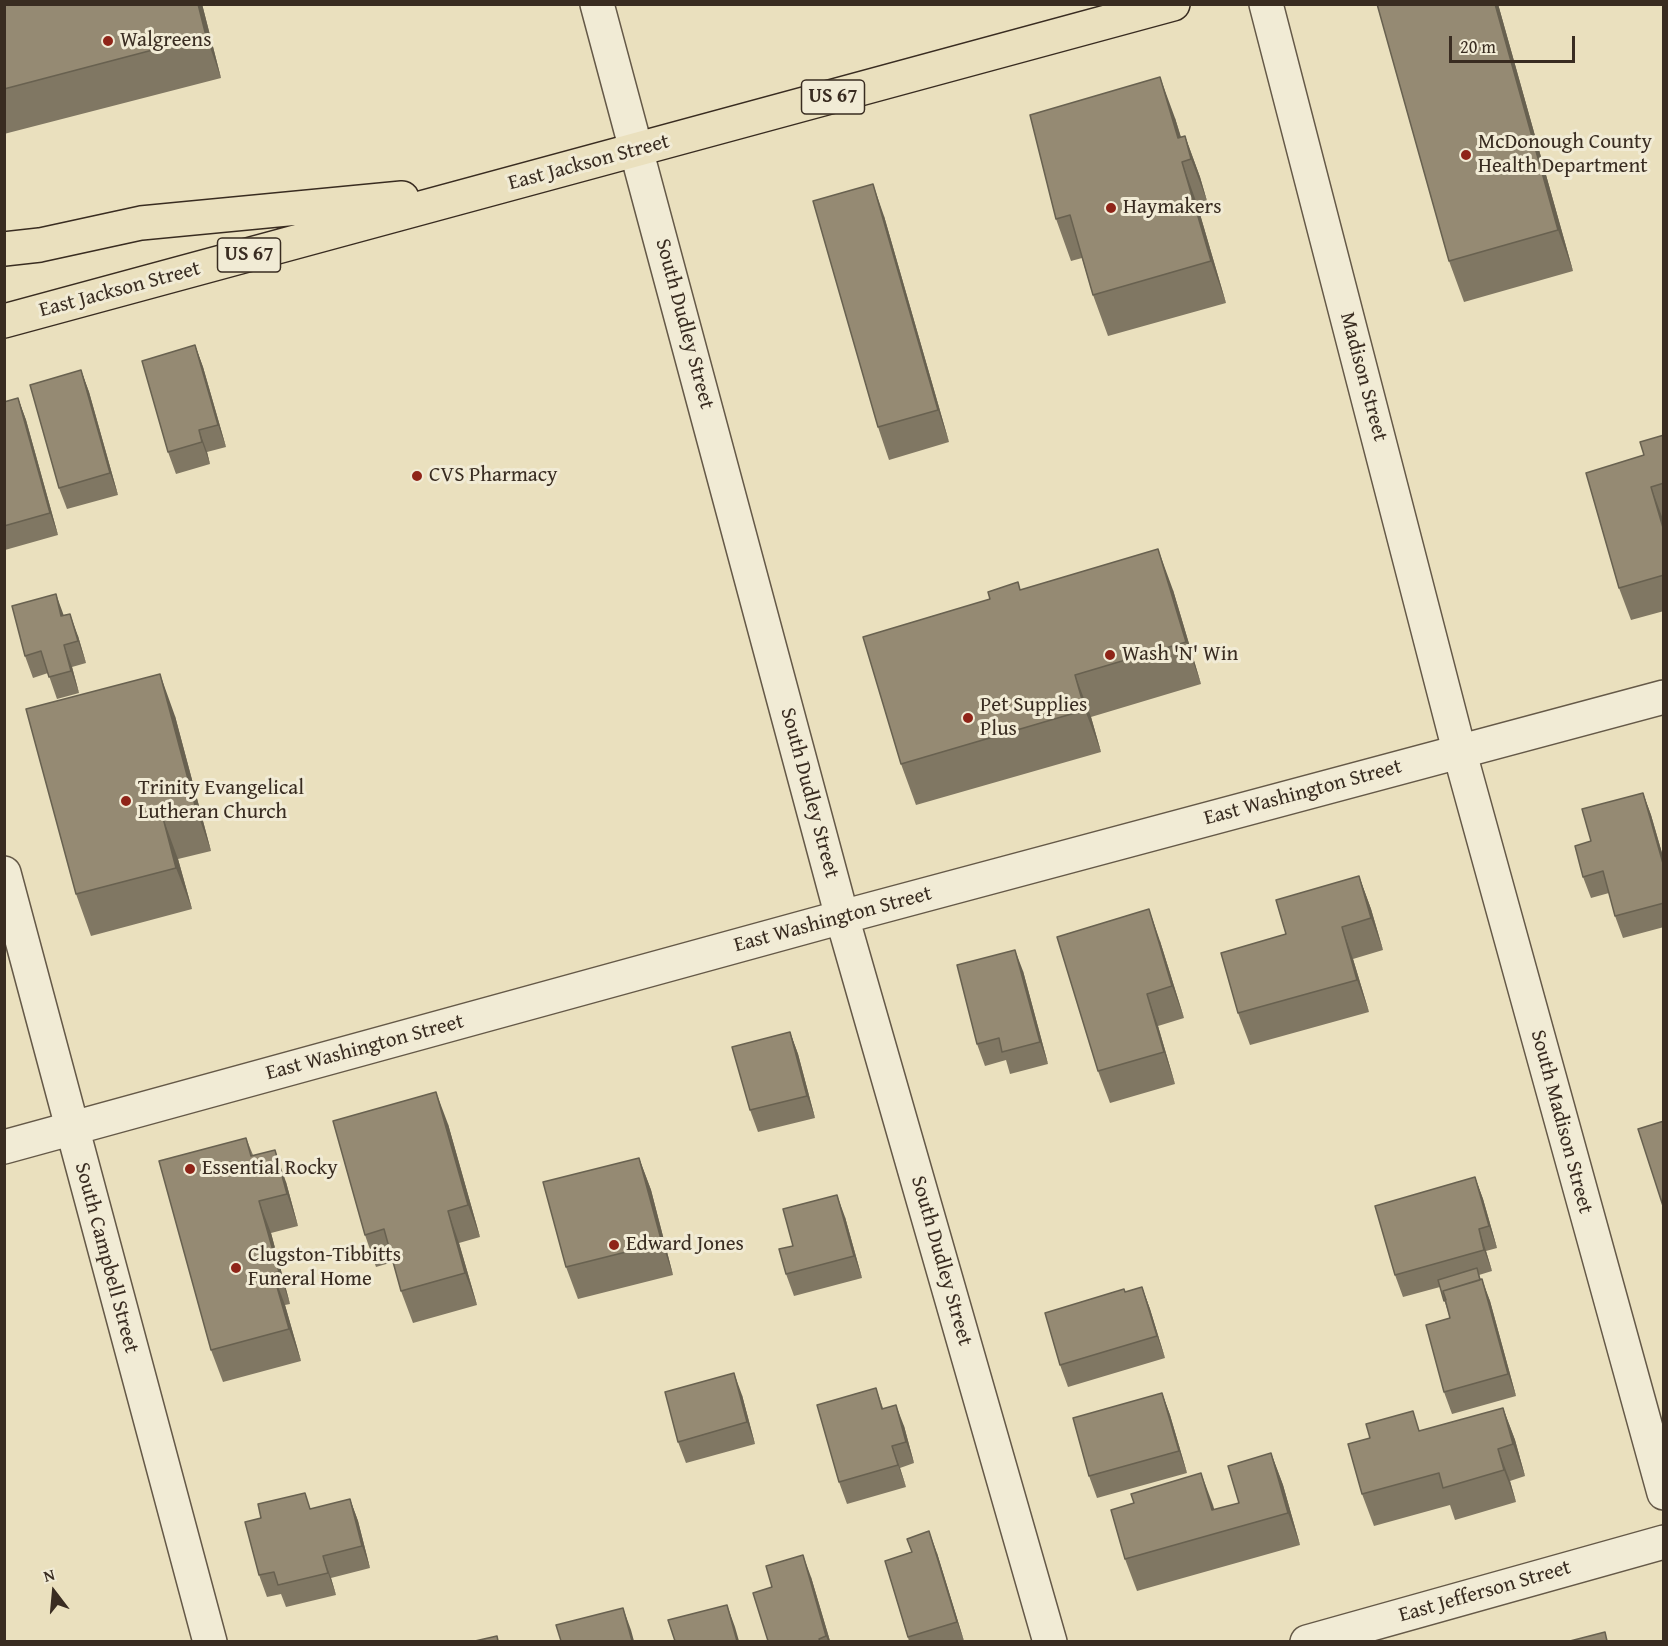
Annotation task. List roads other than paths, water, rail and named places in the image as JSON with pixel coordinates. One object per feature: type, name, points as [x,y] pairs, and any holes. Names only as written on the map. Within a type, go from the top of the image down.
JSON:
[{"type":"highway","name":"East Jackson Street","points":[[4,321],[1173,4]]},
{"type":"highway","points":[[4,249],[40,245],[141,223],[494,189]]},
{"type":"street","name":"South Dudley Street","points":[[597,4],[843,917],[1050,1641]]},
{"type":"street","name":"Madison Street","points":[[1266,4],[1460,750]]},
{"type":"street","name":"East Washington Street","points":[[4,1147],[843,917],[1664,697]]},
{"type":"street","name":"South Madison Street","points":[[1460,750],[1664,1493]]},
{"type":"street","name":"South Campbell Street","points":[[4,873],[210,1641]]},
{"type":"street","name":"East Jefferson Street","points":[[1307,1641],[1664,1542]]},
{"type":"place","name":"Walgreens","points":[[108,41]]},
{"type":"place","name":"McDonough County Health Department","points":[[1466,155]]},
{"type":"place","name":"Haymakers","points":[[1111,208]]},
{"type":"place","name":"CVS Pharmacy","points":[[417,476]]},
{"type":"place","name":"Wash 'N' Win","points":[[1110,655]]},
{"type":"place","name":"Pet Supplies Plus","points":[[968,718]]},
{"type":"place","name":"Trinity Evangelical Lutheran Church","points":[[126,801]]},
{"type":"place","name":"Essential Rocky","points":[[190,1169]]},
{"type":"place","name":"Edward Jones","points":[[614,1245]]},
{"type":"place","name":"Clugston-Tibbitts Funeral Home","points":[[236,1268]]}]
